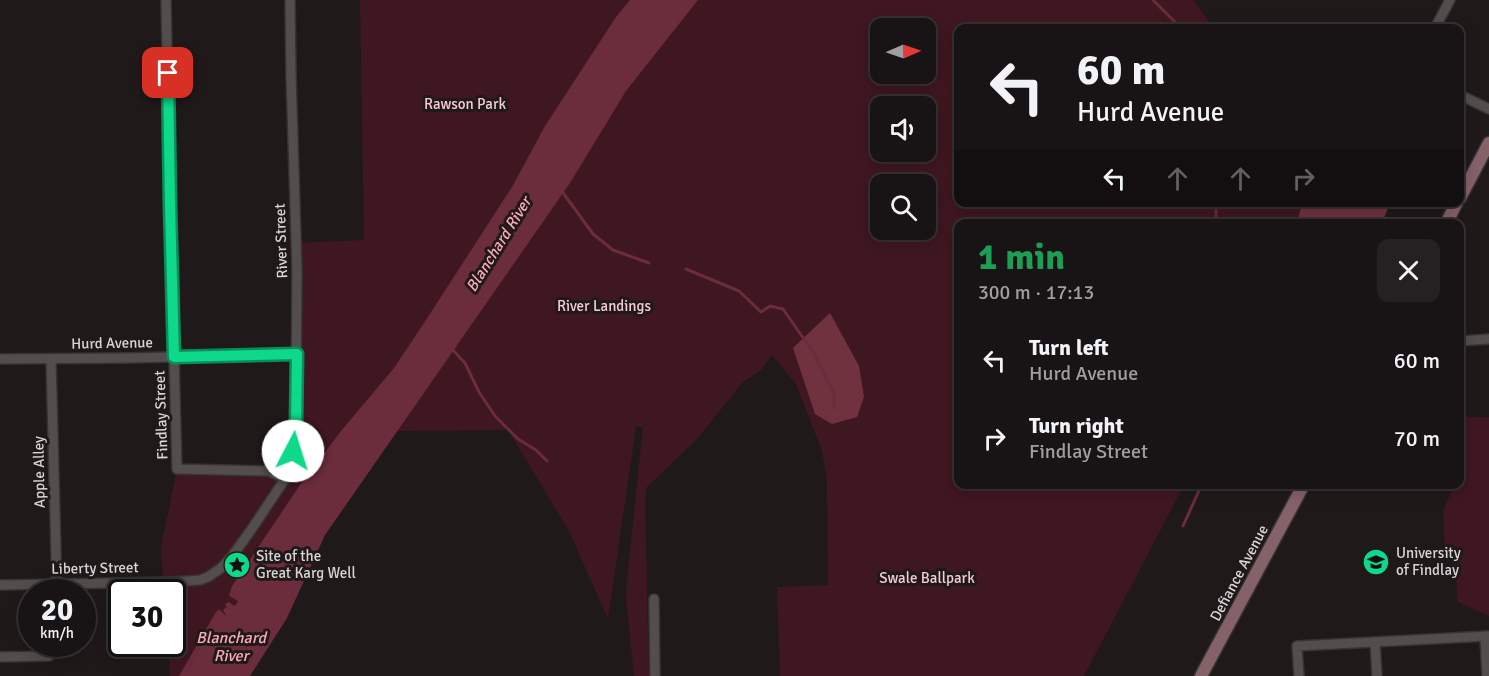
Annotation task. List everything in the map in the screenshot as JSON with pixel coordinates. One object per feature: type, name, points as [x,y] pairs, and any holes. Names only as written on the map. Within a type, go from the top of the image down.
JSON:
[{"type":"street","name":"Findlay Street","points":[[166,0],[177,469],[268,471],[285,479]]},
{"type":"street","name":"River Street","points":[[285,479],[294,444],[297,354],[290,0]]},
{"type":"street","points":[[1437,24],[1450,0]]},
{"type":"street","points":[[1464,97],[1489,109]]},
{"type":"street","points":[[1464,191],[1489,144]]},
{"type":"street","points":[[1464,340],[1489,339]]},
{"type":"street","name":"Hurd Avenue","points":[[0,359],[297,354]]},
{"type":"street","name":"Apple Alley","points":[[51,359],[56,579]]},
{"type":"street","name":"Liberty Street","points":[[96,586],[190,581],[208,577],[221,568],[233,555],[285,479]]},
{"type":"street","name":"Defiance Avenue","points":[[1201,676],[1301,489]]},
{"type":"street","name":"Liberty Street","points":[[0,585],[18,586]]},
{"type":"street","points":[[654,599],[655,676]]},
{"type":"street","points":[[1299,676],[1297,646],[1487,636],[1486,676]]},
{"type":"street","points":[[1375,642],[1377,676]]},
{"type":"street","points":[[0,657],[18,657]]},
{"type":"green space","points":[[360,0],[1193,0],[1211,24],[954,24],[954,207],[1301,207],[1298,219],[954,219],[954,489],[1182,489],[1084,676],[780,676],[777,587],[828,585],[827,482],[822,451],[796,384],[772,355],[761,370],[743,382],[697,439],[647,487],[645,500],[649,676],[634,676],[626,597],[643,427],[636,427],[608,619],[569,531],[508,430],[397,431],[384,426],[226,676],[170,676],[169,657],[186,657],[186,579],[163,579],[161,547],[177,469],[287,472],[293,451],[296,243],[364,240]]},
{"type":"green space","points":[[1464,417],[1489,417],[1489,616],[1458,602],[1455,568],[1445,552],[1443,511],[1452,489],[1464,489]]},
{"type":"shaded area","points":[[1301,207],[1388,207],[1384,219],[1298,219]]},
{"type":"shaded area","points":[[830,313],[859,366],[864,397],[857,417],[832,424],[815,414],[793,348]]},
{"type":"water","name":"Blanchard River","points":[[630,0],[698,0],[626,91],[570,183],[325,535],[287,618],[250,676],[179,676],[216,612],[219,609],[227,617],[223,610],[226,607],[230,611],[225,605],[228,602],[235,606],[238,601],[229,596],[232,586],[302,482],[394,368],[512,187],[545,126],[616,17]]},
{"type":"waterway","points":[[1153,0],[1177,24]]},
{"type":"waterway","points":[[561,190],[593,234],[613,250],[649,263]]},
{"type":"waterway","points":[[1216,207],[1216,219]]},
{"type":"waterway","points":[[686,269],[739,291],[761,312],[770,306],[783,309],[815,355],[834,394],[834,408]]},
{"type":"waterway","points":[[451,348],[465,363],[479,392],[495,416],[518,439],[536,450],[547,461]]},
{"type":"waterway","points":[[1183,526],[1200,489]]},
{"type":"place","name":"University of Findlay","points":[[1376,562]]},
{"type":"place","name":"Site of the Great Karg Well","points":[[237,565]]},
{"type":"route","points":[[168,73],[174,357],[297,354],[296,426],[293,451]]},
{"type":"park label","name":"Rawson Park","points":[[465,104]]},
{"type":"park label","name":"River Landings","points":[[604,306]]},
{"type":"park label","name":"Swale Ballpark","points":[[927,578]]}]
